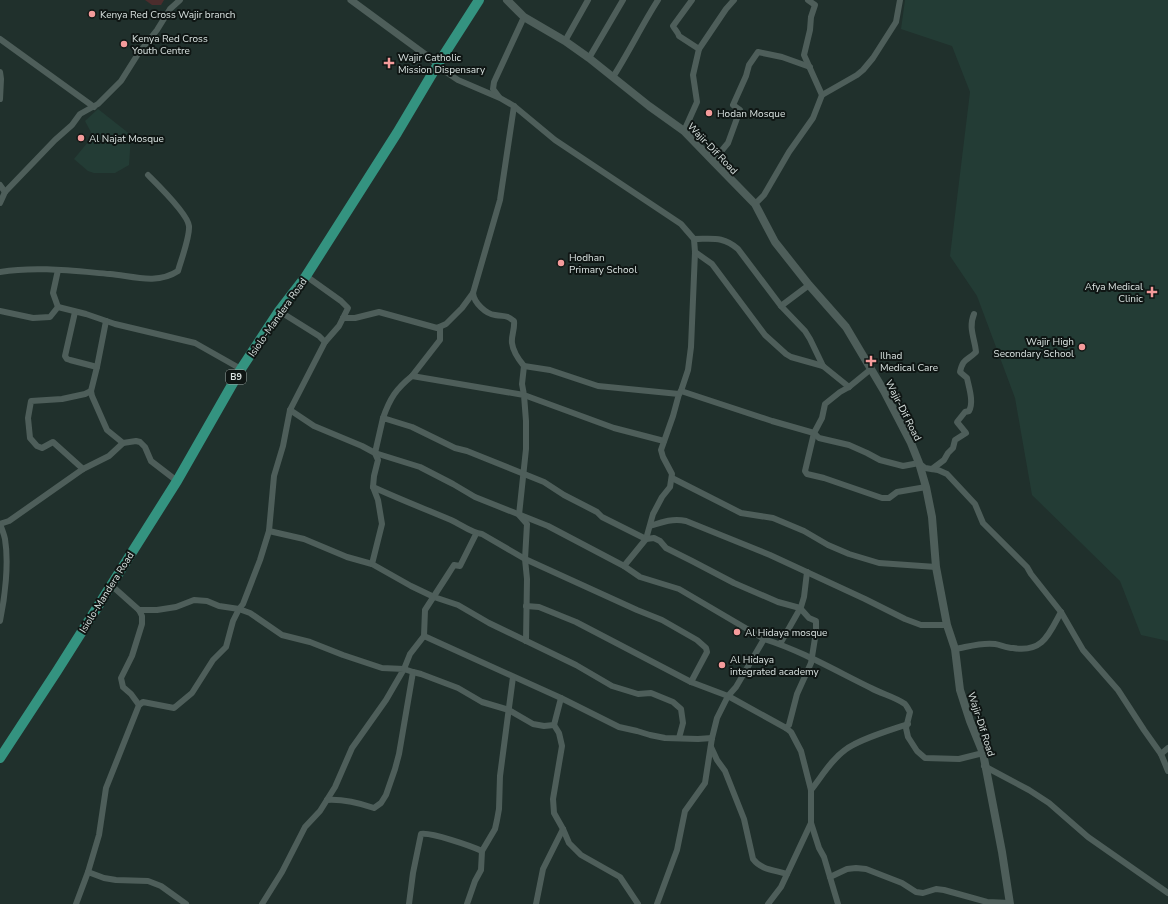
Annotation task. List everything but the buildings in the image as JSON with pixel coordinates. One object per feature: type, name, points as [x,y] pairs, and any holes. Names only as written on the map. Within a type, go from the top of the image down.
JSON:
[{"type":"highway","name":"Isiolo-Mandera Road","points":[[0,758],[177,481],[241,369],[279,311],[306,276],[397,133],[438,64],[480,0]]},
{"type":"main road","name":"Wajir-Dif Road","points":[[507,0],[524,17],[565,41],[589,58],[649,106],[684,131],[755,204],[776,242],[809,285],[846,328],[871,369],[901,423],[919,463],[926,488],[932,517],[936,567],[947,625],[954,649],[960,690],[970,721],[983,753],[984,766],[1002,852],[1010,903]]},
{"type":"street","points":[[0,200],[5,192],[55,140],[72,125],[80,114],[98,104],[121,81],[138,54],[157,30],[170,9],[173,0]]},
{"type":"street","points":[[170,9],[180,0]]},
{"type":"street","points":[[350,0],[458,80],[500,98],[514,106],[555,140],[681,224],[694,239],[695,252],[691,347],[688,370],[661,450],[672,474],[672,478],[670,487],[662,497],[653,514],[646,538],[624,566]]},
{"type":"street","points":[[565,41],[588,0]]},
{"type":"street","points":[[589,58],[623,0]]},
{"type":"street","points":[[613,77],[658,0]]},
{"type":"street","points":[[692,0],[673,26],[679,36],[699,49]]},
{"type":"street","points":[[684,131],[697,102],[693,75],[699,49],[726,9],[734,0]]},
{"type":"street","points":[[808,0],[815,5],[811,17],[810,30],[804,55],[822,95]]},
{"type":"street","points":[[755,204],[764,194],[789,152],[813,118],[822,95],[863,70],[873,58],[896,22],[900,0]]},
{"type":"street","points":[[500,98],[494,89],[494,82],[524,17]]},
{"type":"street","points":[[0,39],[94,107]]},
{"type":"street","points":[[713,161],[728,143],[740,110],[733,105],[749,66],[758,52],[782,57],[810,67]]},
{"type":"street","points":[[0,72],[0,99]]},
{"type":"street","points":[[343,318],[355,318],[379,312],[433,328],[446,324],[462,308],[473,293],[500,200],[514,106]]},
{"type":"street","points":[[0,272],[21,269],[58,270],[112,274],[147,279],[173,275],[178,271],[189,226],[187,218],[148,176]]},
{"type":"street","points":[[0,185],[5,192]]},
{"type":"street","points":[[694,239],[722,239],[729,241],[738,248],[781,306],[805,331],[823,366]]},
{"type":"street","points":[[695,252],[712,264],[765,335],[786,354],[791,357],[823,366],[849,387]]},
{"type":"street","points":[[58,270],[53,293],[58,307]]},
{"type":"street","points":[[76,904],[88,872],[99,835],[106,788],[139,705],[143,702],[174,708],[192,693],[213,660],[226,647],[234,621],[243,604],[255,573],[269,531],[274,476],[283,446],[290,410],[325,342],[339,326],[348,308],[341,301],[306,276]]},
{"type":"street","points":[[781,306],[809,285]]},
{"type":"street","points":[[473,293],[476,301],[486,311],[495,316],[507,316],[514,321],[515,329],[512,343],[517,356],[524,366],[522,384],[526,421],[526,449],[520,515],[527,524],[525,559],[527,579],[526,641]]},
{"type":"street","points":[[0,311],[33,318],[40,318],[50,317],[58,307]]},
{"type":"street","points":[[58,307],[195,344],[241,369]]},
{"type":"street","points":[[279,311],[319,336],[325,342]]},
{"type":"street","points":[[75,312],[65,356],[67,359],[98,367]]},
{"type":"street","points":[[932,468],[944,460],[953,448],[955,440],[966,433],[957,422],[965,412],[969,411],[972,407],[971,396],[967,378],[960,372],[961,365],[967,358],[976,352],[971,327],[974,314]]},
{"type":"street","points":[[106,321],[98,367],[91,391],[107,430],[123,443]]},
{"type":"street","points":[[372,564],[382,524],[378,500],[373,488],[378,460],[376,453],[383,418],[393,394],[399,386],[412,376],[440,340],[440,327]]},
{"type":"street","points":[[524,366],[550,370],[598,386],[680,392],[814,433],[819,438],[850,445],[867,452],[880,460],[903,466],[919,463],[925,468],[932,468],[946,474],[975,504],[983,523],[1027,567],[1061,612],[1083,650],[1118,690],[1161,754],[1168,771]]},
{"type":"street","points":[[871,369],[825,404],[822,418],[814,433],[805,471],[807,474],[824,478],[882,498],[889,498],[897,492],[926,488]]},
{"type":"street","points":[[412,376],[524,395],[614,428],[664,441]]},
{"type":"street","points":[[83,469],[53,442],[42,448],[37,446],[30,438],[28,413],[31,401],[62,399],[85,394],[91,391]]},
{"type":"street","points":[[290,410],[314,426],[376,453],[420,467],[475,497],[548,526],[624,566],[640,577],[679,588],[764,638],[811,658],[906,705],[910,712],[906,728],[908,737],[917,751],[925,758],[959,759],[983,753]]},
{"type":"street","points":[[383,418],[412,427],[454,448],[467,451],[544,482],[564,495],[597,512],[602,517],[646,538],[654,538],[660,541],[666,548],[734,582],[778,602],[800,608],[808,618],[816,621],[816,632],[811,663],[797,694],[789,725],[786,728]]},
{"type":"street","points":[[0,621],[6,558],[5,538],[0,524],[9,521],[83,469],[109,456],[123,443],[136,441],[140,442],[145,447],[151,461],[177,481]]},
{"type":"street","points":[[672,478],[741,513],[773,518],[804,531],[828,545],[849,554],[879,563],[936,567]]},
{"type":"street","points":[[373,488],[406,503],[453,521],[476,534],[482,534],[525,559],[662,620],[697,640],[706,648],[707,652],[692,682]]},
{"type":"street","points":[[650,526],[668,520],[677,519],[686,521],[770,555],[865,598],[905,619],[921,625],[947,625]]},
{"type":"street","points":[[269,531],[304,539],[347,557],[372,564],[434,597],[458,605],[489,624],[576,666],[612,686],[638,694],[651,693],[673,702],[681,709],[683,722],[679,738]]},
{"type":"street","points":[[262,904],[282,872],[305,827],[328,800],[343,771],[352,748],[386,700],[404,669],[410,654],[424,636],[425,610],[454,565],[460,566],[476,534]]},
{"type":"street","points":[[780,644],[800,608],[804,597],[807,572]]},
{"type":"street","points":[[111,585],[139,610],[142,616],[142,624],[132,656],[121,678],[123,688],[131,694],[139,705]]},
{"type":"street","points":[[139,610],[157,610],[176,607],[194,600],[207,601],[219,606],[239,609],[250,613],[282,635],[310,642],[382,668],[404,669],[421,674],[458,688],[482,702],[509,710],[533,724],[544,726],[554,725]]},
{"type":"street","points":[[526,606],[539,607],[576,622],[692,682],[728,696],[791,732],[801,751],[811,790],[811,823],[819,848],[824,857],[838,904]]},
{"type":"street","points":[[954,649],[994,644],[1027,649],[1037,647],[1045,639],[1061,612]]},
{"type":"street","points":[[424,636],[561,698],[619,727],[665,738],[712,738]]},
{"type":"street","points":[[656,904],[677,850],[685,811],[704,783],[717,718],[728,696],[736,688],[764,638]]},
{"type":"street","points":[[328,800],[360,804],[374,808],[381,803],[386,795],[399,754],[413,672]]},
{"type":"street","points":[[467,904],[480,870],[482,851],[495,829],[497,820],[499,809],[500,776],[513,677]]},
{"type":"street","points":[[561,698],[554,725],[559,733],[562,746],[552,808],[569,843],[581,855],[620,877],[638,904]]},
{"type":"street","points":[[811,790],[832,761],[846,749],[860,742],[908,724]]},
{"type":"street","points":[[710,747],[725,771],[744,819],[753,859],[764,868],[787,874]]},
{"type":"street","points":[[1161,754],[1168,748]]},
{"type":"street","points":[[984,766],[1030,790],[1049,803],[1088,837],[1168,893]]},
{"type":"street","points":[[768,904],[781,887],[811,823]]},
{"type":"street","points":[[536,904],[543,869],[563,829]]},
{"type":"street","points":[[409,904],[413,873],[421,834],[455,841],[482,851]]},
{"type":"street","points":[[830,877],[847,869],[861,868],[902,883],[916,892],[923,893],[936,889],[987,902],[1010,903]]},
{"type":"street","points":[[88,872],[104,878],[148,882],[162,886],[186,904]]},
{"type":"shaded area","points":[[145,0],[164,0],[161,5],[152,5]]},
{"type":"shaded area","name":"Wajir High Secondary School","points":[[905,0],[1168,0],[1168,641],[1141,635],[1120,581],[1032,495],[1015,398],[977,296],[950,256],[970,92],[952,46],[901,29]]},
{"type":"shaded area","points":[[98,109],[131,135],[129,165],[115,173],[94,173],[88,171],[74,159],[93,136],[85,121]]},
{"type":"place","name":"Kenya Red Cross Wajir branch","points":[[92,14]]},
{"type":"place","name":"Kenya Red Cross Youth Centre","points":[[124,44]]},
{"type":"place","name":"Wajir Catholic Mission Dispensary","points":[[389,63]]},
{"type":"place","name":"Hodan Mosque","points":[[709,113]]},
{"type":"place","name":"Al Najat Mosque","points":[[81,138]]},
{"type":"place","name":"Hodhan Primary School","points":[[561,263]]},
{"type":"place","name":"Afya Medical Clinic","points":[[1152,292]]},
{"type":"place","name":"Wajir High Secondary School","points":[[1082,347]]},
{"type":"place","name":"Ilhad Medical Care","points":[[871,361]]},
{"type":"place","name":"Al Hidaya mosque","points":[[737,632]]},
{"type":"place","name":"Al Hidaya integrated academy","points":[[722,665]]}]
